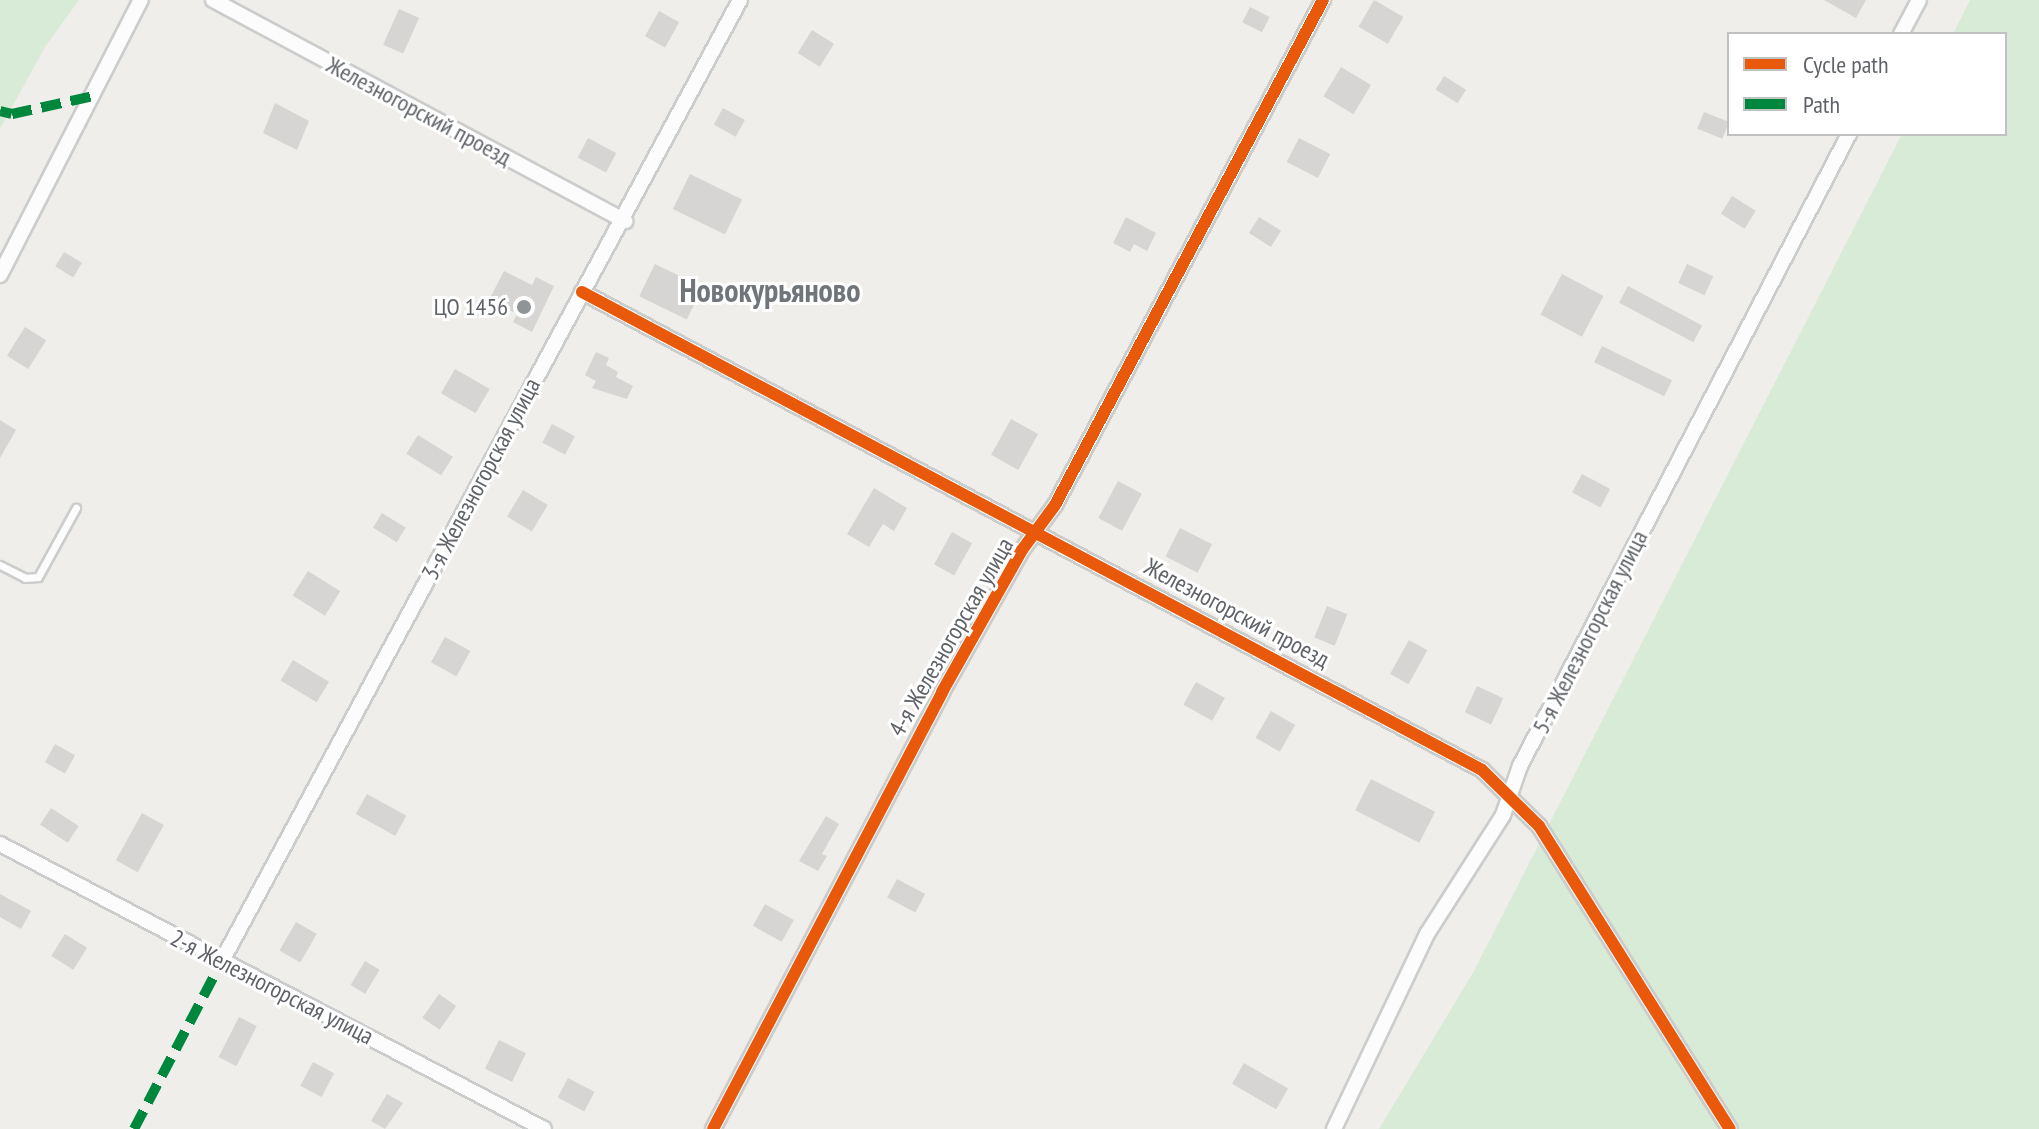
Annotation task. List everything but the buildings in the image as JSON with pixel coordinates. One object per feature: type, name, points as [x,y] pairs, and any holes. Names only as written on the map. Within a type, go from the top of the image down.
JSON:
[{"type":"street","points":[[0,275],[141,0]]},
{"type":"street","name":"Железногорский проезд","points":[[213,0],[625,221]]},
{"type":"street","name":"3-я Железногорская улица","points":[[223,959],[582,292],[625,221],[740,0]]},
{"type":"street","name":"4-я Железногорская улица","points":[[713,1129],[942,692],[1022,550],[1038,533],[1323,0]]},
{"type":"street","points":[[1902,32],[1919,0]]},
{"type":"street","name":"5-я Железногорская улица","points":[[1334,1129],[1427,934],[1511,798],[1520,766],[1848,136]]},
{"type":"street","name":"Железногорский проезд","points":[[582,292],[1482,770],[1511,798],[1556,851],[1730,1129]]},
{"type":"street","name":"2-я Железногорская улица","points":[[0,844],[544,1129]]},
{"type":"lane","points":[[0,565],[25,578],[38,577],[76,508]]},
{"type":"green space","points":[[0,0],[79,0],[45,47],[0,129]]},
{"type":"green space","points":[[1970,0],[2039,0],[2039,1129],[1379,1129],[1474,971],[1901,136],[2007,136],[2007,32],[1954,32]]},
{"type":"marked path","points":[[0,111],[12,114],[94,96]]},
{"type":"marked path","points":[[134,1129],[223,959]]},
{"type":"cycle path","points":[[713,1129],[942,692],[1022,550],[1055,505],[1323,0]]},
{"type":"cycle path","points":[[582,292],[1482,770],[1539,826],[1730,1129]]},
{"type":"place","name":"ЦО 1456","points":[[524,307]]},
{"type":"district","name":"Новокурьяново","points":[[770,290]]}]
